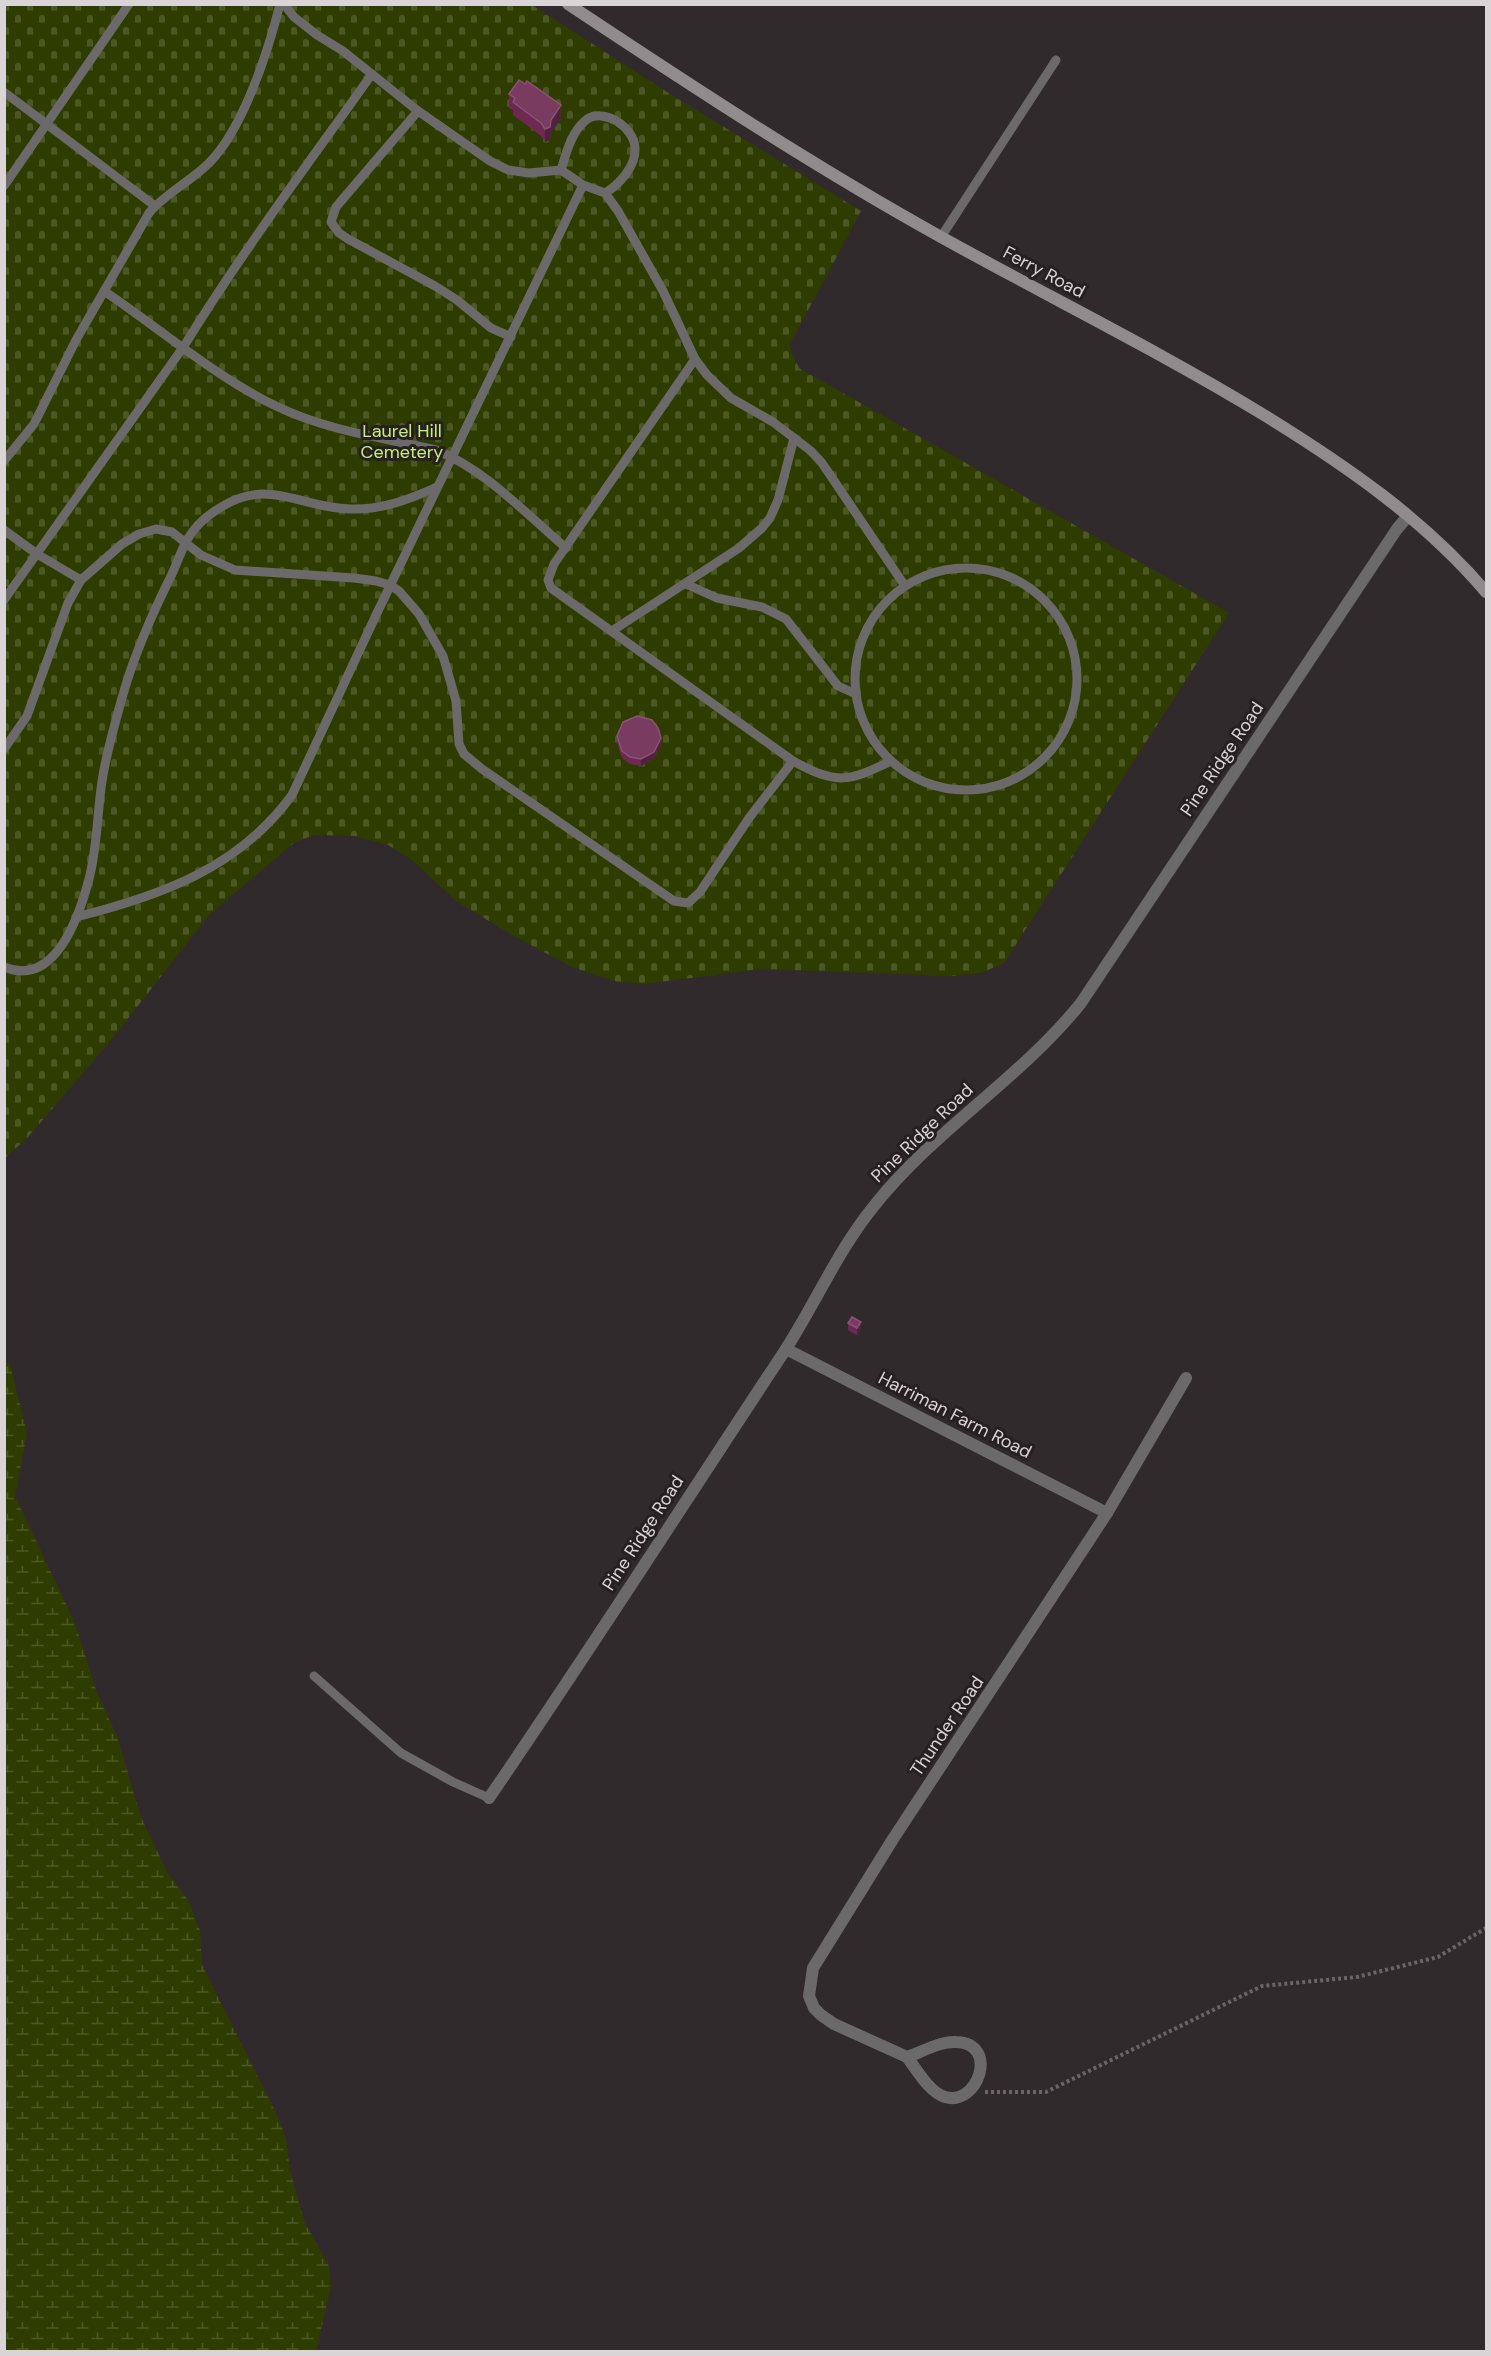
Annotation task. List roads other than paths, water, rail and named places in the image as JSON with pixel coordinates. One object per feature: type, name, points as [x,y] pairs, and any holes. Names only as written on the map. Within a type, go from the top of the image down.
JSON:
[{"type":"main road","name":"Ferry Road","points":[[568,4],[767,134],[941,237],[1171,360],[1330,456],[1383,494],[1451,555],[1486,592]]},
{"type":"street","name":"Pine Ridge Road","points":[[489,1798],[786,1349],[856,1231],[873,1207],[908,1166],[1055,1034],[1081,1003],[1397,529],[1408,516]]},
{"type":"street","name":"Harriman Farm Road","points":[[786,1349],[1107,1513]]},
{"type":"street","name":"Thunder Road","points":[[907,2057],[942,2044],[956,2042],[974,2048],[980,2055],[982,2063],[975,2085],[967,2092],[953,2098],[938,2094],[932,2090],[907,2057],[834,2024],[820,2015],[809,1996],[813,1968],[893,1839],[1107,1513],[1186,1378]]},
{"type":"lane","points":[[4,186],[49,124],[129,4]]},
{"type":"lane","points":[[4,460],[34,424],[139,227],[155,206],[195,176],[222,149],[232,134],[282,4],[294,17],[469,148],[508,170],[529,173],[561,170],[583,185],[605,193],[618,211],[663,291],[695,358],[720,389],[811,450],[905,586]]},
{"type":"lane","points":[[941,237],[1056,60]]},
{"type":"lane","points":[[4,600],[372,74]]},
{"type":"lane","points":[[4,92],[155,206]]},
{"type":"lane","points":[[418,111],[336,207],[331,222],[339,233],[348,239],[435,286],[457,300],[491,328],[511,337]]},
{"type":"lane","points":[[561,170],[570,141],[578,129],[587,120],[598,116],[609,117],[623,125],[632,136],[635,147],[633,161],[626,174],[617,186],[605,193]]},
{"type":"lane","points":[[76,917],[153,894],[201,874],[235,851],[272,820],[297,786],[390,585],[583,185]]},
{"type":"lane","points":[[104,291],[248,390],[299,416],[436,450],[452,457],[482,476],[566,548]]},
{"type":"lane","points":[[695,358],[549,573],[550,588],[793,761],[811,771],[839,779],[862,775],[891,761]]},
{"type":"lane","points":[[612,631],[739,548],[762,528],[770,518],[778,500],[794,438]]},
{"type":"lane","points":[[4,967],[14,971],[28,972],[45,965],[65,939],[76,917],[89,879],[103,775],[124,692],[141,638],[185,543],[201,521],[225,504],[247,494],[277,494],[332,508],[366,508],[400,502],[437,487]]},
{"type":"lane","points":[[4,749],[27,716],[68,603],[81,580],[122,544],[151,530],[162,529],[172,532],[210,560],[242,571],[354,578],[390,585],[399,591],[419,614],[443,656],[456,701],[459,744],[471,761],[665,897],[674,901],[688,903],[700,892],[749,818],[793,761]]},
{"type":"lane","points":[[4,530],[37,554],[81,580]]},
{"type":"lane","points":[[960,568],[995,571],[1028,586],[1054,610],[1068,634],[1076,659],[1077,695],[1066,729],[1045,758],[1032,770],[1000,785],[964,790],[946,788],[912,776],[891,761],[873,740],[864,725],[856,694],[855,672],[863,637],[881,607],[905,586],[925,576],[960,568]]},
{"type":"lane","points":[[686,584],[717,597],[762,607],[786,619],[796,628],[838,686],[856,694]]},
{"type":"lane","points":[[314,1676],[401,1754],[489,1798]]},
{"type":"park label","name":"Laurel Hill Cemetery","points":[[402,441]]}]
